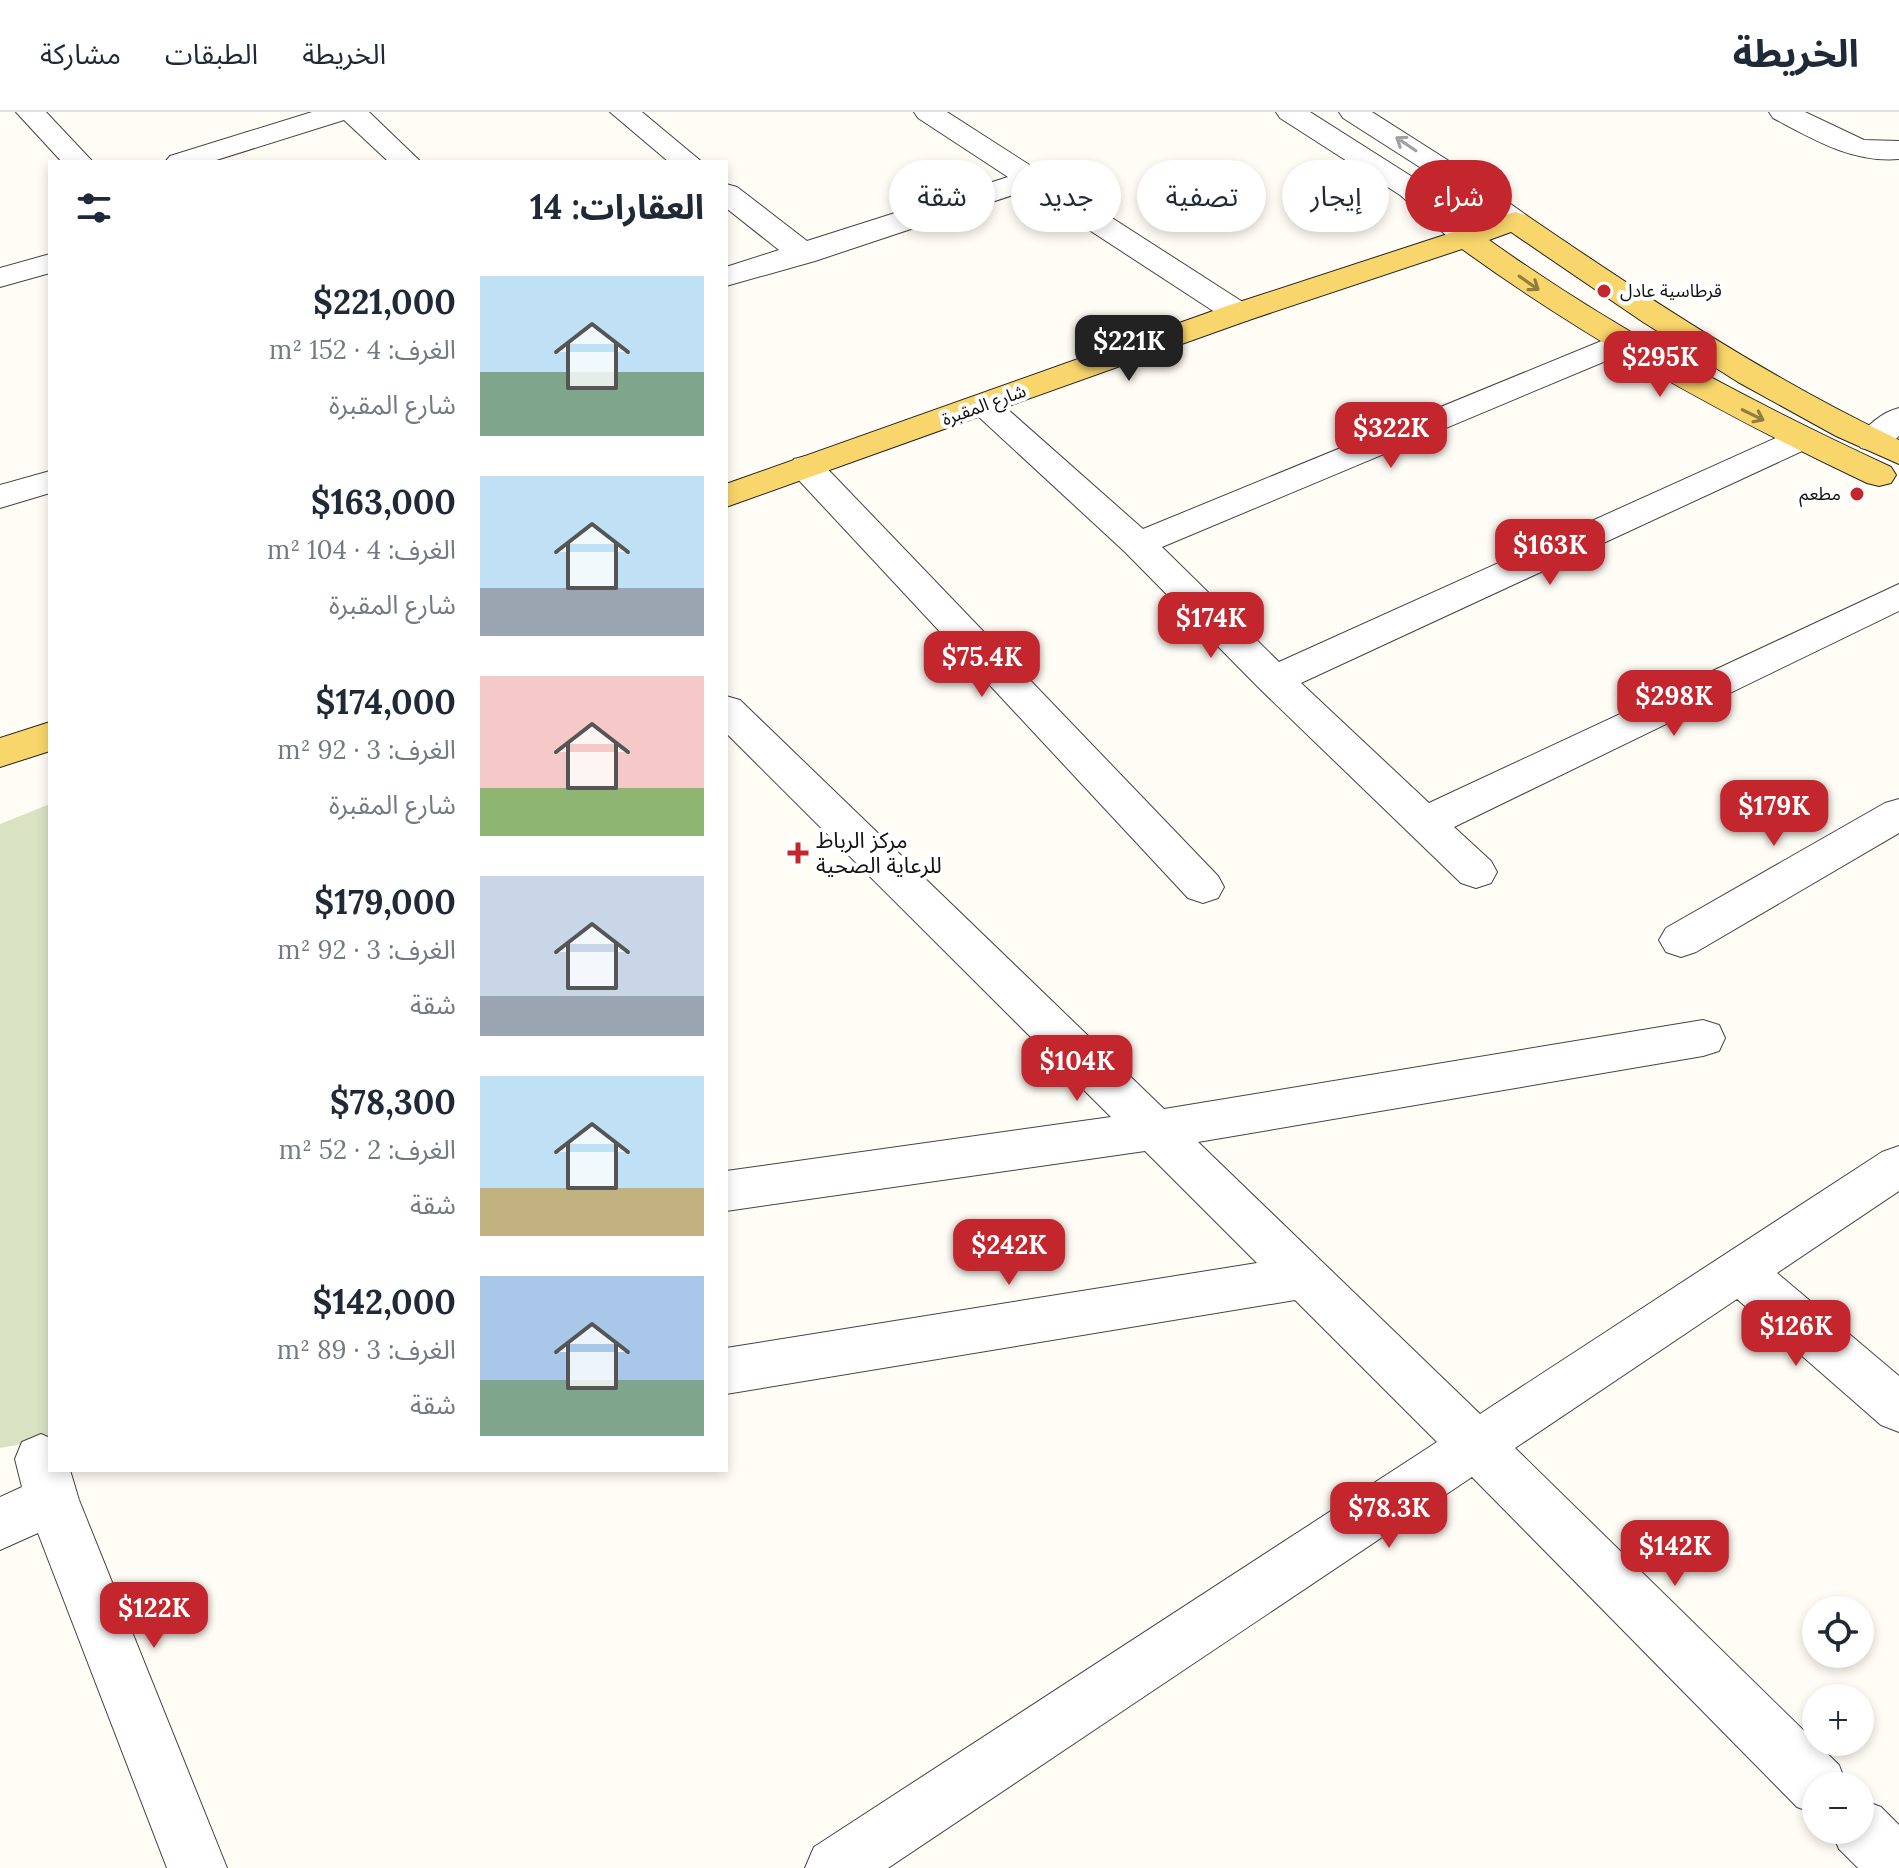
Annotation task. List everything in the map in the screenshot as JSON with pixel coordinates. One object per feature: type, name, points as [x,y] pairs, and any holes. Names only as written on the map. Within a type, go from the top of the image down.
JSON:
[{"type":"main road","name":"شارع المقبرة","points":[[728,495],[1238,313],[1515,221]]},
{"type":"main road","points":[[1515,221],[1686,335],[1886,447]]},
{"type":"main road","points":[[1466,237],[1539,290],[1621,343],[1729,404],[1899,484]]},
{"type":"main road","points":[[0,753],[48,737]]},
{"type":"street","points":[[30,112],[76,160]]},
{"type":"street","points":[[186,160],[341,112]]},
{"type":"street","points":[[352,112],[404,160]]},
{"type":"street","points":[[624,112],[684,160]]},
{"type":"street","points":[[928,112],[1011,166]]},
{"type":"street","points":[[1290,112],[1411,189],[1466,237]]},
{"type":"street","points":[[1353,112],[1411,148],[1515,221]]},
{"type":"street","points":[[1783,112],[1857,148],[1881,152],[1899,150]]},
{"type":"street","points":[[728,276],[1011,186]]},
{"type":"street","points":[[728,195],[804,254]]},
{"type":"street","points":[[1113,232],[1238,313]]},
{"type":"street","points":[[0,278],[48,264]]},
{"type":"street","points":[[1138,544],[1621,343]]},
{"type":"street","points":[[984,406],[1138,544],[1274,680],[1476,872]]},
{"type":"street","points":[[1886,447],[1899,418]]},
{"type":"street","points":[[1274,680],[1801,439]]},
{"type":"street","points":[[806,467],[1203,887]]},
{"type":"street","points":[[0,497],[48,483]]},
{"type":"street","points":[[1423,824],[1899,596]]},
{"type":"street","points":[[728,712],[1477,1446],[1804,1772]]},
{"type":"street","points":[[1681,940],[1899,814]]},
{"type":"street","points":[[728,1191],[1154,1130],[1703,1038]]},
{"type":"street","points":[[835,1868],[1742,1273],[1899,1166]]},
{"type":"street","points":[[1742,1273],[1899,1408]]},
{"type":"street","points":[[728,1371],[1304,1277]]},
{"type":"street","points":[[0,1524],[47,1479],[186,1864]]},
{"type":"street","points":[[1874,1842],[1899,1867]]},
{"type":"green space","points":[[48,805],[48,1439],[0,1448],[0,824]]},
{"type":"place","name":"قرطاسية عادل","points":[[1604,291]]},
{"type":"place","name":"مطعم","points":[[1857,494]]},
{"type":"place","name":"مركز الرباط للرعاية الصحية","points":[[798,853]]}]
